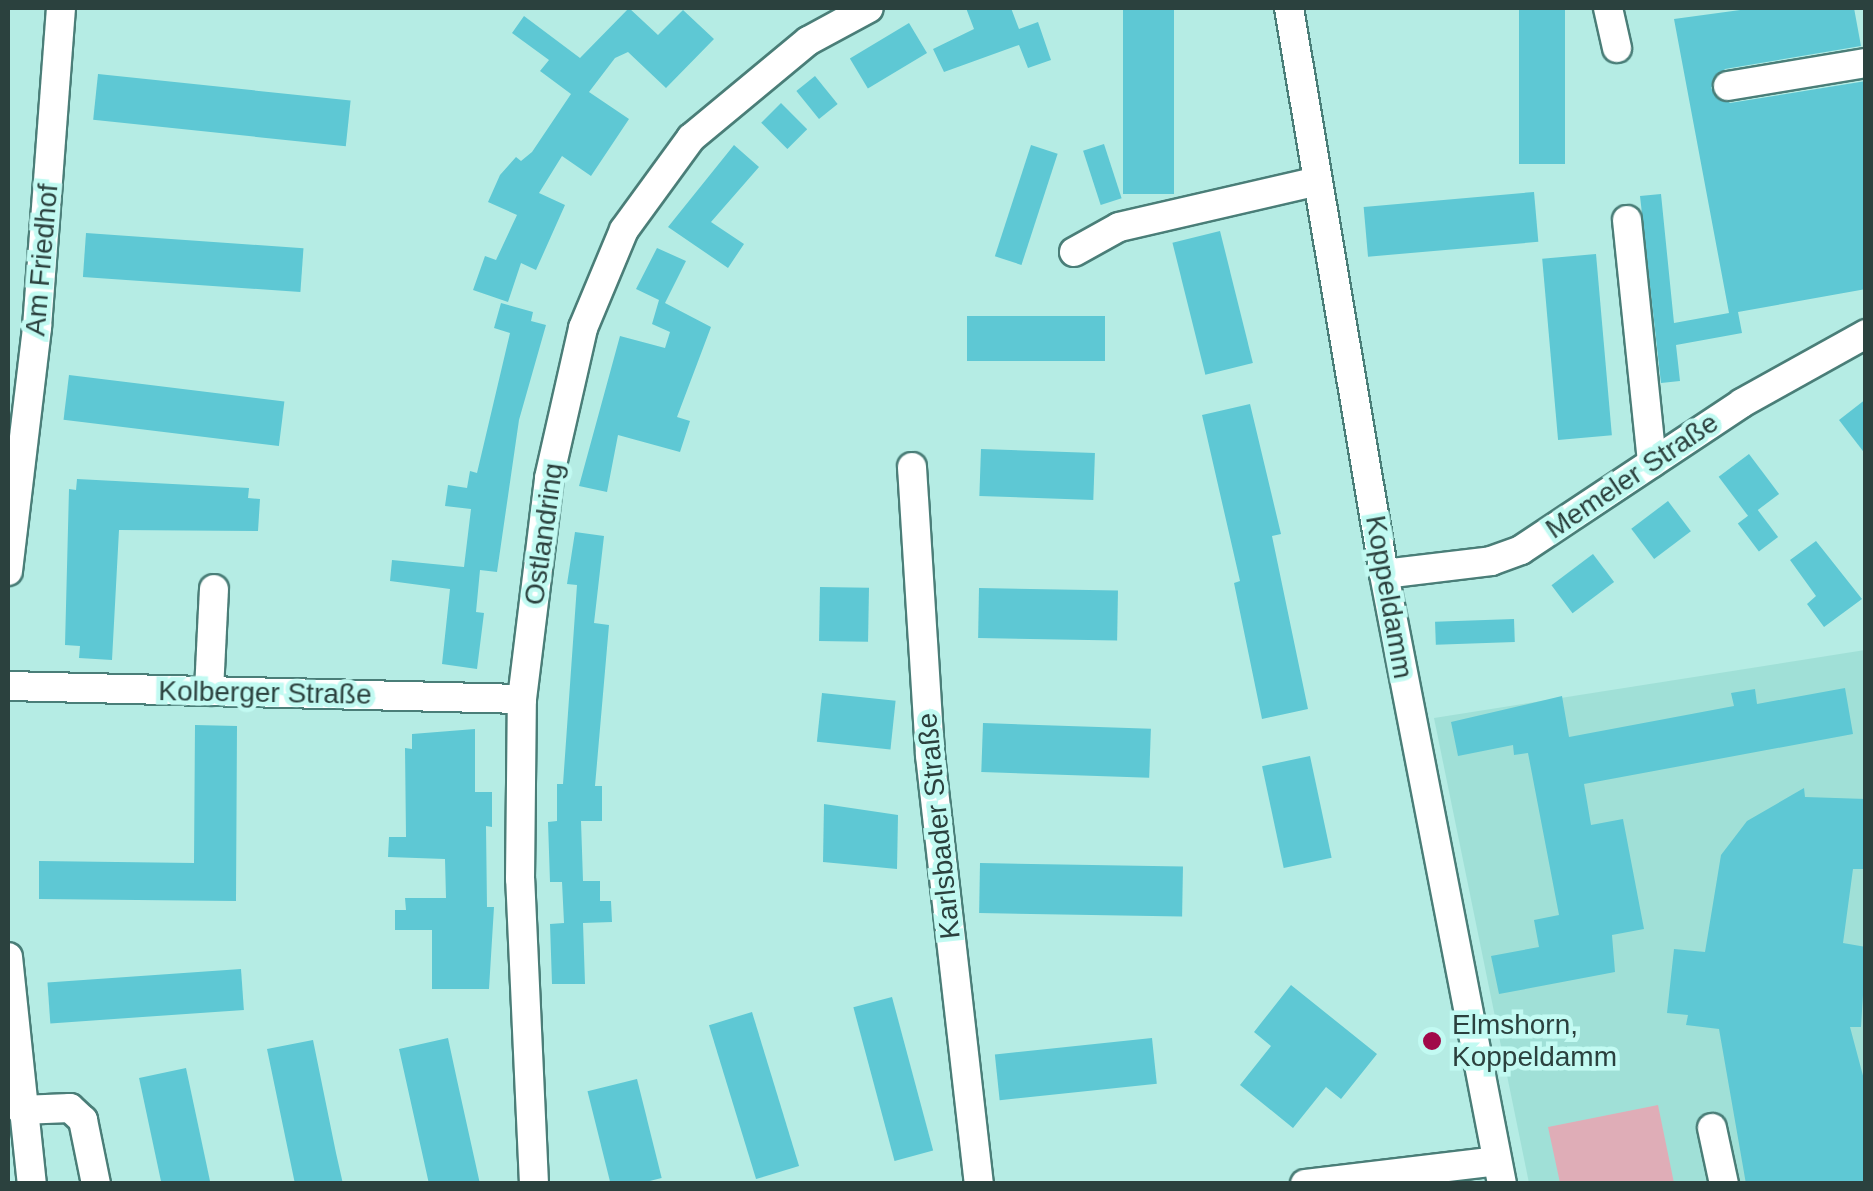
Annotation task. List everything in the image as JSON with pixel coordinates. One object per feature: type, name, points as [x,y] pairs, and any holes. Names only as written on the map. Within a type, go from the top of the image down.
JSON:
[{"type":"street","name":"Am Friedhof","points":[[8,571],[37,327],[62,8]]},
{"type":"street","name":"Ostlandring","points":[[534,1184],[520,879],[522,700],[549,478],[583,328],[624,230],[691,138],[735,96],[808,41],[869,8]]},
{"type":"street","name":"Koppeldamm","points":[[1289,8],[1384,574],[1500,1172]]},
{"type":"street","points":[[1608,8],[1617,48]]},
{"type":"street","points":[[1728,86],[1866,63]]},
{"type":"street","points":[[1074,252],[1119,227],[1318,181]]},
{"type":"street","points":[[1628,220],[1652,463]]},
{"type":"street","name":"Memeler Straße","points":[[1384,574],[1491,561],[1521,550],[1742,403],[1866,334]]},
{"type":"street","name":"Karlsbader Straße","points":[[912,467],[930,755],[978,1184]]},
{"type":"street","points":[[209,691],[214,589]]},
{"type":"street","name":"Kolberger Straße","points":[[8,686],[522,700]]},
{"type":"street","points":[[8,957],[21,1110],[32,1184]]},
{"type":"street","points":[[21,1110],[59,1107],[76,1113],[89,1131],[96,1184]]},
{"type":"street","points":[[1712,1128],[1724,1184]]},
{"type":"street","points":[[1305,1184],[1500,1172]]},
{"type":"shaded area","points":[[1865,650],[1865,1183],[1529,1183],[1434,718]]},
{"type":"shaded area","points":[[1658,1105],[1674,1183],[1560,1183],[1548,1127]]},
{"type":"building","points":[[629,8],[658,35],[683,10],[714,39],[666,88],[628,52],[615,58],[589,92],[629,119],[591,176],[562,156],[539,193],[565,205],[536,270],[521,263],[508,302],[473,290],[485,256],[496,260],[517,215],[488,202],[500,175],[516,157],[521,161],[532,152],[571,94],[540,71],[549,60],[512,33],[524,16],[580,58]]},
{"type":"building","points":[[966,8],[1011,8],[1019,29],[1038,22],[1051,60],[1028,68],[1019,45],[944,72],[933,49],[974,29]]},
{"type":"building","points":[[1123,8],[1174,8],[1174,194],[1123,194]]},
{"type":"building","points":[[1519,8],[1565,8],[1565,164],[1519,164]]},
{"type":"building","points":[[1755,8],[1854,8],[1861,46],[1725,69],[1711,88],[1730,103],[1866,81],[1866,289],[1738,312],[1742,333],[1676,345],[1680,381],[1661,383],[1640,196],[1661,194],[1674,323],[1729,313],[1674,19]]},
{"type":"building","points":[[909,23],[927,53],[868,89],[850,59]]},
{"type":"building","points":[[98,74],[351,101],[346,146],[93,120]]},
{"type":"building","points":[[815,76],[838,104],[819,119],[796,91]]},
{"type":"building","points":[[781,103],[807,129],[787,149],[761,123]]},
{"type":"building","points":[[1104,144],[1122,198],[1101,205],[1083,151]]},
{"type":"building","points":[[734,145],[759,167],[711,222],[744,244],[728,268],[668,227]]},
{"type":"building","points":[[1031,145],[1058,154],[1021,265],[995,256]]},
{"type":"building","points":[[1534,192],[1538,242],[1368,257],[1364,207]]},
{"type":"building","points":[[1220,231],[1253,363],[1205,375],[1172,243]]},
{"type":"building","points":[[86,233],[303,248],[300,292],[83,277]]},
{"type":"building","points":[[657,248],[686,261],[665,303],[711,327],[677,417],[690,421],[680,452],[618,435],[607,492],[579,486],[620,336],[665,348],[670,332],[652,324],[659,300],[636,289]]},
{"type":"building","points":[[1596,254],[1612,435],[1558,440],[1542,259]]},
{"type":"building","points":[[501,303],[533,312],[531,321],[546,325],[519,420],[497,572],[480,570],[476,612],[484,613],[477,669],[442,664],[450,589],[390,581],[392,560],[464,567],[471,509],[445,506],[448,485],[467,488],[470,471],[477,473],[510,333],[494,328]]},
{"type":"building","points":[[967,316],[1105,316],[1105,361],[967,361]]},
{"type":"building","points":[[69,375],[284,401],[279,446],[64,420]]},
{"type":"building","points":[[1866,399],[1866,455],[1839,420]]},
{"type":"building","points":[[1250,404],[1281,534],[1272,536],[1308,709],[1262,719],[1234,583],[1240,581],[1202,415]]},
{"type":"building","points":[[981,449],[1095,453],[1093,500],[979,496]]},
{"type":"building","points":[[1749,454],[1779,494],[1749,517],[1719,477]]},
{"type":"building","points":[[77,479],[249,488],[248,498],[260,499],[258,531],[119,530],[112,660],[79,658],[80,646],[65,645],[69,489],[76,490]]},
{"type":"building","points":[[1668,501],[1691,531],[1654,559],[1631,529]]},
{"type":"building","points":[[1757,509],[1778,537],[1759,551],[1738,523]]},
{"type":"building","points":[[575,532],[604,536],[594,623],[609,625],[595,786],[602,786],[602,821],[581,821],[583,881],[600,881],[600,901],[611,901],[612,922],[583,923],[585,984],[552,984],[550,924],[564,923],[562,882],[550,882],[548,822],[557,821],[557,784],[563,784],[577,585],[567,584]]},
{"type":"building","points":[[1816,541],[1862,599],[1824,627],[1807,604],[1816,596],[1790,560]]},
{"type":"building","points":[[1593,554],[1614,582],[1573,613],[1551,585]]},
{"type":"building","points":[[820,587],[869,588],[868,642],[819,641]]},
{"type":"building","points":[[979,588],[1118,590],[1117,640],[978,638]]},
{"type":"building","points":[[1514,619],[1515,642],[1436,645],[1435,622]]},
{"type":"building","points":[[1845,688],[1853,734],[1584,784],[1591,825],[1623,819],[1644,929],[1612,935],[1615,972],[1499,994],[1491,956],[1539,947],[1534,920],[1559,915],[1528,753],[1514,755],[1513,745],[1458,756],[1451,722],[1562,696],[1569,737],[1734,706],[1731,693],[1755,689],[1757,704]]},
{"type":"building","points":[[822,693],[896,701],[890,749],[817,742]]},
{"type":"building","points":[[983,723],[1151,729],[1149,778],[981,772]]},
{"type":"building","points":[[195,725],[237,726],[236,901],[39,899],[39,861],[194,863]]},
{"type":"building","points":[[475,729],[475,792],[492,792],[492,827],[486,826],[487,907],[494,907],[489,989],[432,989],[432,930],[395,930],[395,910],[406,910],[405,898],[446,898],[445,859],[388,857],[389,837],[406,837],[405,748],[412,749],[412,734]]},
{"type":"building","points":[[1310,756],[1332,858],[1284,868],[1262,766]]},
{"type":"building","points":[[1804,788],[1805,797],[1866,799],[1866,869],[1853,869],[1843,943],[1866,947],[1861,1027],[1850,1027],[1866,1087],[1866,1184],[1746,1184],[1719,1029],[1686,1025],[1688,1015],[1667,1013],[1674,949],[1705,952],[1721,855],[1747,821]]},
{"type":"building","points":[[824,804],[898,815],[897,869],[823,862]]},
{"type":"building","points":[[980,863],[1183,867],[1182,917],[979,913]]},
{"type":"building","points":[[241,969],[244,1010],[50,1023],[47,983]]},
{"type":"building","points":[[1291,985],[1377,1054],[1341,1099],[1326,1087],[1293,1128],[1240,1085],[1271,1046],[1254,1032]]},
{"type":"building","points":[[892,997],[933,1151],[895,1161],[853,1007]]},
{"type":"building","points":[[752,1012],[799,1166],[756,1179],[709,1025]]},
{"type":"building","points":[[448,1038],[480,1184],[429,1184],[399,1049]]},
{"type":"building","points":[[1152,1038],[1157,1084],[1000,1100],[995,1055]]},
{"type":"building","points":[[313,1040],[343,1184],[295,1184],[267,1049]]},
{"type":"building","points":[[186,1068],[211,1184],[162,1184],[139,1078]]},
{"type":"building","points":[[637,1079],[662,1178],[637,1184],[611,1184],[588,1091]]},
{"type":"place","name":"Elmshorn, Koppeldamm","points":[[1432,1041]]}]
